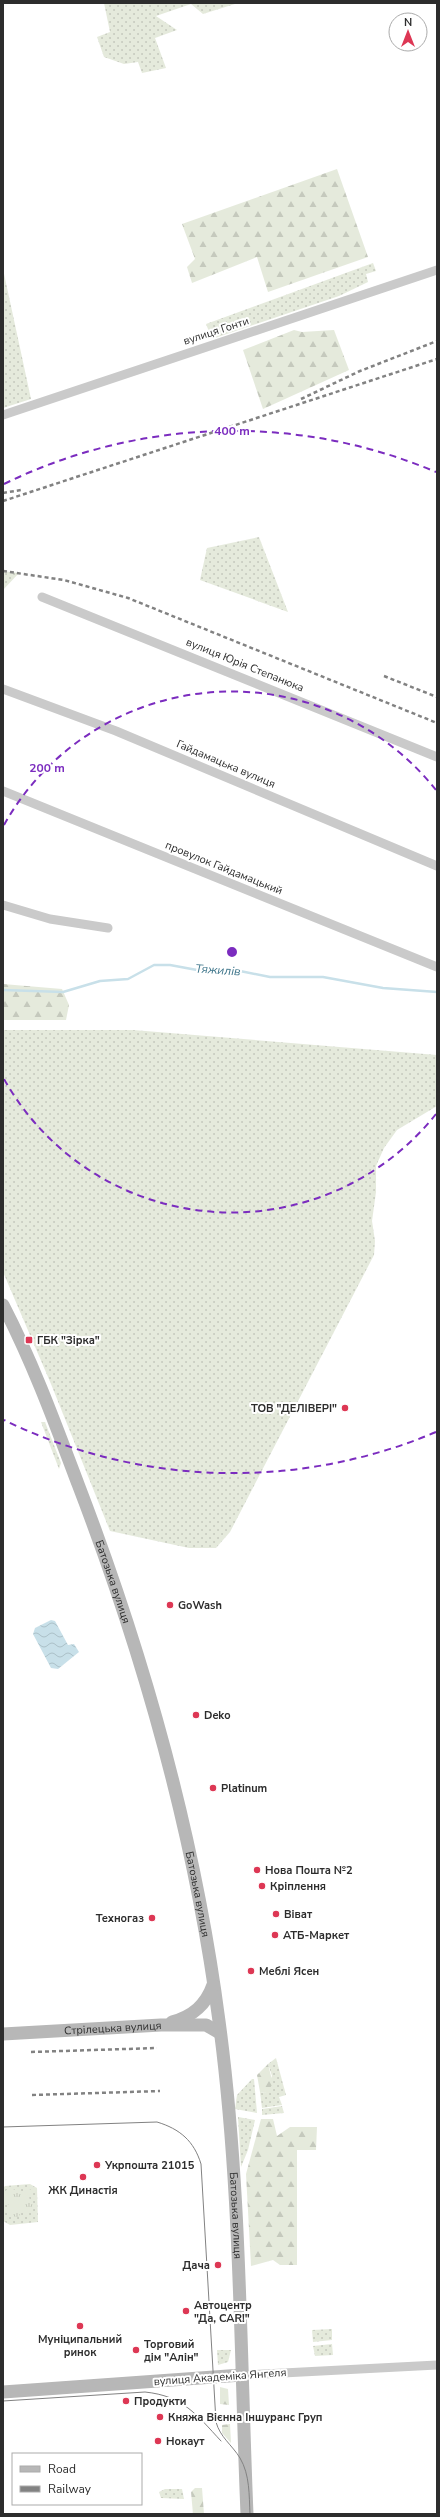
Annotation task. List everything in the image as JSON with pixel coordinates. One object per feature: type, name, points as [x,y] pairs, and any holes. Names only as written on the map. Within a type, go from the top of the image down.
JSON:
[{"type":"main road","name":"Батозька вулиця","points":[[3,1305],[45,1396],[100,1543],[144,1676],[193,1872],[220,2033],[238,2253],[247,2514]]},
{"type":"main road","points":[[161,2025],[186,2018],[195,2012],[207,1998],[213,1985]]},
{"type":"main road","name":"Стрілецька вулиця","points":[[3,2034],[161,2025],[206,2025],[220,2033]]},
{"type":"main road","name":"вулиця Академіка Янгеля","points":[[3,2392],[242,2375]]},
{"type":"street","name":"вулиця Гонти","points":[[3,415],[437,270]]},
{"type":"street","name":"вулиця Юрія Степанюка","points":[[42,597],[437,757]]},
{"type":"street","name":"Гайдамацька вулиця","points":[[3,689],[116,731],[437,866]]},
{"type":"street","name":"провулок Гайдамацький","points":[[3,791],[437,967]]},
{"type":"street","points":[[3,905],[50,919],[108,928]]},
{"type":"street","name":"вулиця Академіка Янгеля","points":[[242,2375],[437,2365]]},
{"type":"green space","points":[[104,3],[238,3],[203,14],[191,4],[156,16],[177,30],[155,38],[166,68],[142,73],[138,62],[124,64],[104,57],[97,37],[110,32]]},
{"type":"green space","points":[[337,169],[368,257],[268,292],[257,257],[192,283],[187,267],[195,259],[182,224]]},
{"type":"green space","points":[[373,263],[376,271],[366,274],[368,282],[339,296],[212,339],[206,324]]},
{"type":"green space","points":[[3,269],[31,399],[3,408]]},
{"type":"green space","points":[[294,330],[302,332],[334,330],[349,370],[263,409],[243,350]]},
{"type":"green space","points":[[259,537],[288,612],[200,580],[207,548]]},
{"type":"green space","points":[[3,571],[19,573],[3,590]]},
{"type":"green space","points":[[3,984],[62,989],[69,1005],[66,1020],[3,1020]]},
{"type":"green space","points":[[3,1030],[133,1030],[437,1055],[437,1106],[397,1130],[384,1148],[376,1166],[376,1192],[372,1221],[375,1241],[374,1255],[230,1532],[216,1548],[189,1548],[110,1531],[51,1384],[3,1272]]},
{"type":"green space","points":[[41,1422],[45,1422],[61,1463],[59,1469]]},
{"type":"green space","points":[[276,2058],[286,2095],[279,2097],[282,2105],[262,2108],[260,2092],[265,2093],[272,2076],[268,2064]]},
{"type":"green space","points":[[268,2064],[273,2084],[265,2093],[260,2092],[257,2075]]},
{"type":"green space","points":[[252,2079],[254,2079],[257,2113],[235,2109],[237,2095]]},
{"type":"green space","points":[[282,2106],[284,2113],[262,2115],[262,2109]]},
{"type":"green space","points":[[238,2117],[255,2120],[248,2150],[241,2167]]},
{"type":"green space","points":[[261,2119],[273,2119],[277,2136],[290,2127],[317,2127],[316,2150],[297,2150],[297,2265],[280,2265],[273,2260],[251,2266],[246,2174]]},
{"type":"green space","points":[[30,2184],[37,2188],[38,2222],[10,2225],[3,2221],[3,2188],[5,2186]]},
{"type":"green space","points":[[9,2188],[23,2192],[29,2189],[32,2190],[29,2198],[33,2203],[31,2212],[22,2212],[18,2217],[8,2216],[9,2205],[4,2202],[3,2193]]},
{"type":"green space","points":[[332,2329],[332,2340],[313,2342],[312,2330]]},
{"type":"green space","points":[[332,2344],[333,2355],[315,2356],[313,2346]]},
{"type":"green space","points":[[217,2350],[231,2350],[228,2362],[218,2365]]},
{"type":"green space","points":[[220,2387],[228,2389],[229,2405],[220,2404]]},
{"type":"green space","points":[[230,2424],[231,2443],[222,2433],[222,2425]]},
{"type":"green space","points":[[195,2488],[202,2488],[204,2514],[193,2514],[191,2492]]},
{"type":"green space","points":[[165,2489],[182,2489],[184,2499],[161,2498],[159,2492]]},
{"type":"water","points":[[51,1620],[55,1621],[68,1645],[74,1644],[79,1652],[58,1669],[51,1668],[33,1634],[35,1628]]},
{"type":"waterway","name":"Тяжилів","points":[[3,990],[63,992],[100,981],[128,979],[154,965],[170,965],[197,970],[240,971],[270,977],[323,977],[383,988],[437,992]]},
{"type":"tram line","points":[[3,2127],[157,2122],[173,2128],[190,2142],[201,2164],[216,2422],[220,2432],[237,2453],[246,2471],[250,2514]]},
{"type":"tram line","points":[[3,2401],[145,2392],[158,2394],[179,2402],[188,2408],[221,2441]]},
{"type":"railway","points":[[301,399],[360,371],[437,341]]},
{"type":"railway","points":[[3,501],[437,359]]},
{"type":"railway","points":[[3,493],[21,490]]},
{"type":"railway","points":[[3,571],[64,580],[128,598],[437,723]]},
{"type":"railway","points":[[384,676],[437,697]]},
{"type":"railway","points":[[31,2052],[157,2048]]},
{"type":"railway","points":[[32,2095],[160,2091]]},
{"type":"place","name":"ГБК \"Зірка\"","points":[[29,1340]]},
{"type":"place","name":"ТОВ \"ДЕЛІВЕРІ\"","points":[[345,1408]]},
{"type":"place","name":"GoWash","points":[[170,1605]]},
{"type":"place","name":"Deko","points":[[196,1715]]},
{"type":"place","name":"Platinum","points":[[213,1788]]},
{"type":"place","name":"Нова Пошта №2","points":[[257,1870]]},
{"type":"place","name":"Кріплення","points":[[262,1886]]},
{"type":"place","name":"Віват","points":[[276,1914]]},
{"type":"place","name":"Техногаз","points":[[152,1918]]},
{"type":"place","name":"АТБ-Маркет","points":[[275,1935]]},
{"type":"place","name":"Меблі Ясен","points":[[251,1971]]},
{"type":"place","name":"Укрпошта 21015","points":[[97,2165]]},
{"type":"place","name":"ЖК Династія","points":[[83,2177]]},
{"type":"place","name":"Дача","points":[[218,2265]]},
{"type":"place","name":"Автоцентр \"Да, CAR!\"","points":[[186,2311]]},
{"type":"place","name":"Муніципальний ринок","points":[[80,2326]]},
{"type":"place","name":"Торговий дім \"Алін\"","points":[[136,2350]]},
{"type":"place","name":"Продукти","points":[[126,2401]]},
{"type":"place","name":"Княжа Вієнна Іншуранс Груп","points":[[160,2417]]},
{"type":"place","name":"Нокаут","points":[[158,2441]]}]
